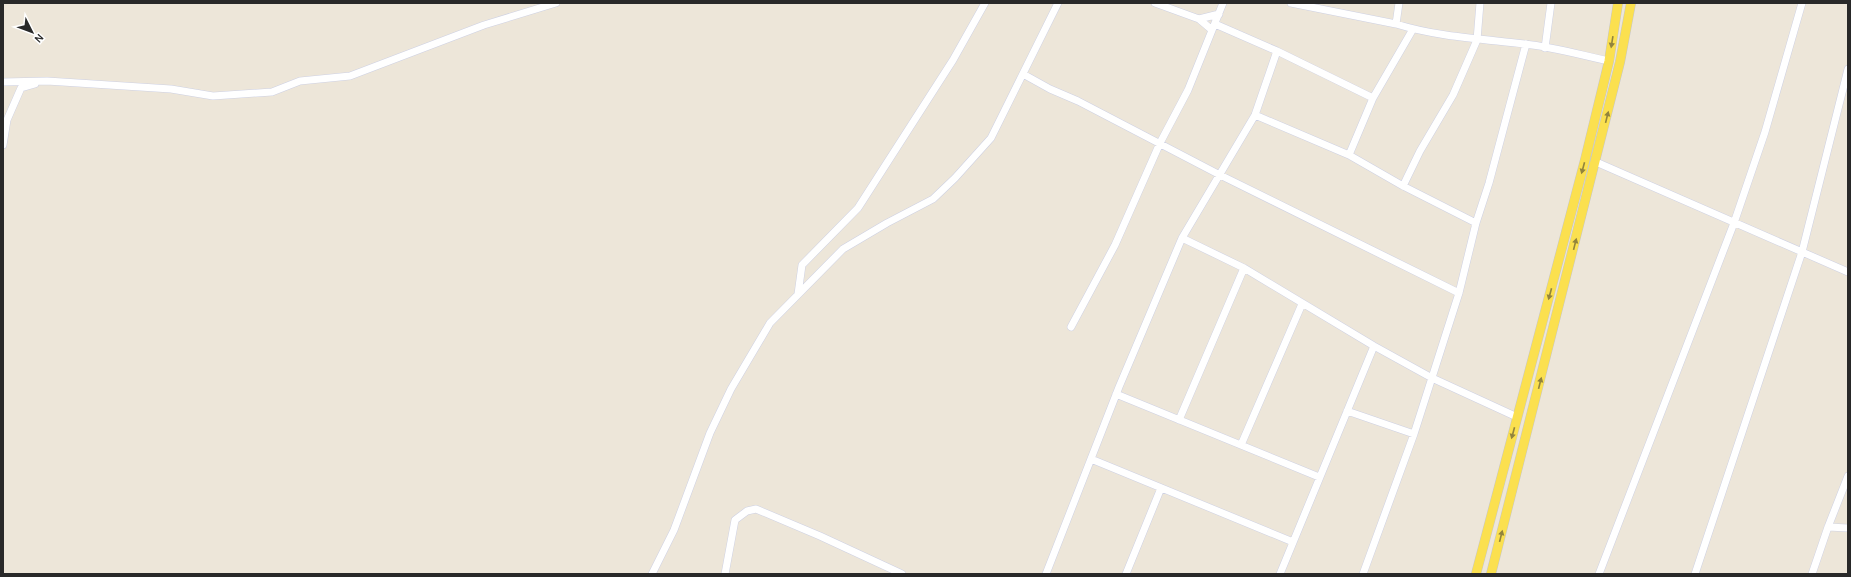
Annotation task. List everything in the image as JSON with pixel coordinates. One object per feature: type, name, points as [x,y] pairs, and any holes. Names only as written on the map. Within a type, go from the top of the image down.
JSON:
[{"type":"main road","points":[[1476,574],[1609,61],[1618,3]]},
{"type":"main road","points":[[1491,574],[1600,146],[1620,62],[1631,3]]},
{"type":"main road","points":[[1588,145],[1600,146]]},
{"type":"street","points":[[3,82],[46,81],[171,89],[213,96],[272,92],[300,81],[350,76],[484,25],[556,3]]},
{"type":"street","points":[[798,294],[802,265],[858,208],[953,60],[985,3]]},
{"type":"street","points":[[652,574],[674,530],[710,433],[730,389],[770,323],[843,249],[887,223],[933,199],[991,138],[1058,3]]},
{"type":"street","points":[[1155,3],[1199,19],[1213,27],[1277,51],[1373,98]]},
{"type":"street","points":[[1071,327],[1115,245],[1160,143],[1188,90],[1223,3]]},
{"type":"street","points":[[1291,3],[1396,24],[1413,29],[1477,40],[1526,44],[1609,61]]},
{"type":"street","points":[[1396,24],[1399,3]]},
{"type":"street","points":[[1403,186],[1420,150],[1453,95],[1477,40],[1480,3]]},
{"type":"street","points":[[1546,48],[1551,3]]},
{"type":"street","points":[[1599,574],[1734,223],[1764,132],[1802,3]]},
{"type":"street","points":[[1199,19],[1219,14]]},
{"type":"street","points":[[1349,155],[1373,98],[1413,29]]},
{"type":"street","points":[[1363,574],[1414,434],[1459,293],[1476,223],[1489,183],[1526,44]]},
{"type":"street","points":[[1046,574],[1116,394],[1182,238],[1255,115],[1277,51]]},
{"type":"street","points":[[1695,574],[1802,252],[1848,69]]},
{"type":"street","points":[[1023,74],[1050,89],[1078,100],[1220,175],[1459,293]]},
{"type":"street","points":[[3,145],[7,120],[21,88],[46,81]]},
{"type":"street","points":[[1255,115],[1349,155],[1403,186],[1476,223]]},
{"type":"street","points":[[1596,162],[1848,272]]},
{"type":"street","points":[[1182,238],[1244,268],[1302,304],[1432,378],[1517,417]]},
{"type":"street","points":[[1179,420],[1244,268]]},
{"type":"street","points":[[1240,445],[1302,304]]},
{"type":"street","points":[[1280,574],[1374,346]]},
{"type":"street","points":[[1116,394],[1319,477]]},
{"type":"street","points":[[1347,411],[1414,434]]},
{"type":"street","points":[[1091,459],[1293,542]]},
{"type":"street","points":[[1812,574],[1848,476]]},
{"type":"street","points":[[1126,574],[1161,488]]},
{"type":"street","points":[[725,574],[735,520],[747,511],[756,509],[820,536],[902,574]]},
{"type":"street","points":[[1828,527],[1848,528]]}]
